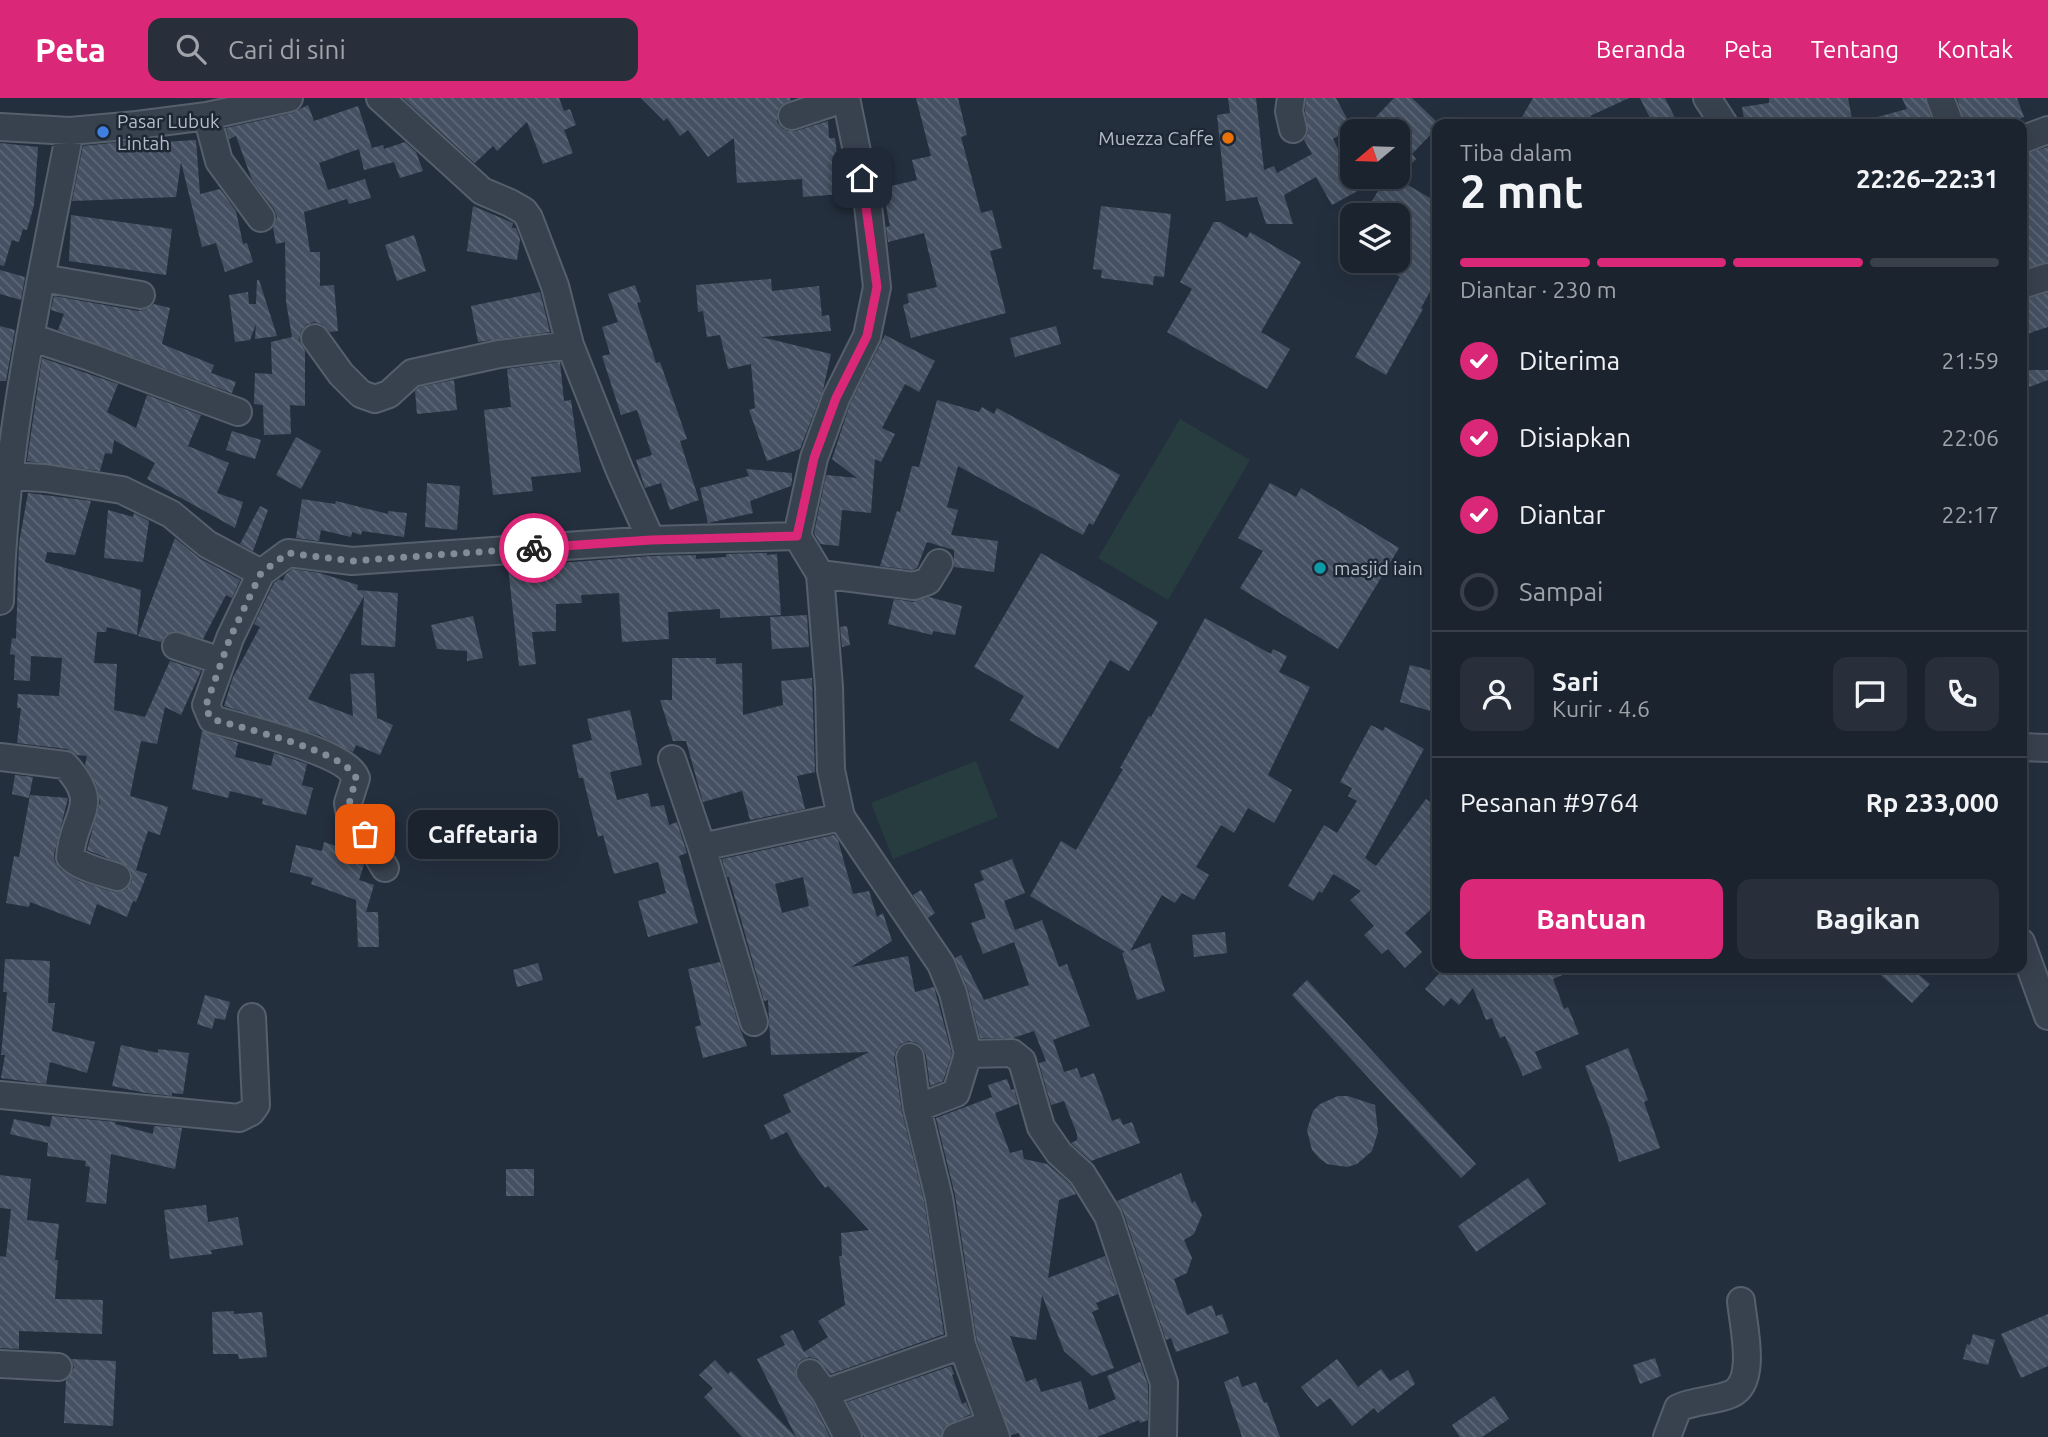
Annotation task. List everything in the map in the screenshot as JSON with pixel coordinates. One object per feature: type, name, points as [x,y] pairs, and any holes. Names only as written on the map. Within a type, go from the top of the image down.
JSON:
[{"type":"street","points":[[0,127],[70,131],[207,116],[289,98]]},
{"type":"street","points":[[380,98],[482,191],[524,211],[555,286],[570,345],[620,471],[651,540]]},
{"type":"street","points":[[792,116],[846,98],[868,205],[877,287],[867,336],[836,398],[814,458],[797,536],[820,574],[829,687],[831,770],[841,817],[941,964],[953,993],[968,1054],[956,1093],[917,1108]]},
{"type":"street","points":[[1292,98],[1289,111],[1293,129]]},
{"type":"street","points":[[1940,98],[1948,119]]},
{"type":"street","points":[[1713,99],[1722,119]]},
{"type":"street","points":[[207,116],[219,161],[261,218]]},
{"type":"street","points":[[0,601],[1,552],[8,476],[30,337],[70,131]]},
{"type":"street","points":[[2027,138],[2048,131]]},
{"type":"street","points":[[2027,283],[2048,277]]},
{"type":"street","points":[[42,278],[141,295]]},
{"type":"street","points":[[30,337],[238,412]]},
{"type":"street","points":[[315,338],[341,374],[361,394],[375,399],[389,394],[412,373],[499,354],[570,345]]},
{"type":"street","points":[[8,476],[46,478],[122,490],[171,514],[207,544],[261,573]]},
{"type":"street","points":[[386,868],[349,810],[348,803],[356,778],[351,768],[321,752],[212,719],[208,715],[206,705],[220,661],[261,573],[288,553],[352,561],[651,540],[797,536]]},
{"type":"street","points":[[820,574],[914,586],[928,581],[939,564]]},
{"type":"street","points":[[176,646],[220,661]]},
{"type":"street","points":[[2027,747],[2048,748]]},
{"type":"street","points":[[0,757],[65,765],[81,783],[85,800],[70,857],[87,867],[117,877]]},
{"type":"street","points":[[672,759],[702,847],[754,1022]]},
{"type":"street","points":[[702,847],[841,817]]},
{"type":"street","points":[[2027,958],[2048,1016]]},
{"type":"street","points":[[0,1095],[239,1118],[251,1112],[256,1105],[252,1017]]},
{"type":"street","points":[[968,1054],[1007,1052],[1022,1061],[1041,1127],[1059,1153],[1082,1174],[1108,1216],[1164,1383],[1163,1437]]},
{"type":"street","points":[[910,1057],[917,1108],[939,1198],[962,1345],[993,1430],[956,1437]]},
{"type":"street","points":[[1667,1437],[1678,1408],[1692,1402],[1733,1394],[1745,1381],[1747,1367],[1741,1301]]},
{"type":"street","points":[[848,1437],[817,1383],[962,1345]]},
{"type":"street","points":[[0,1364],[58,1367]]},
{"type":"green space","points":[[1180,419],[1250,460],[1168,600],[1098,558]]},
{"type":"green space","points":[[976,761],[998,817],[893,859],[871,803]]},
{"type":"building","points":[[403,98],[559,98],[564,111],[570,109],[576,125],[564,130],[573,153],[543,164],[527,122],[497,151],[493,146],[475,163]]},
{"type":"building","points":[[641,98],[790,98],[777,112],[777,122],[788,131],[796,131],[828,121],[829,138],[835,138],[842,194],[803,197],[802,179],[737,183],[734,138],[708,157],[688,130],[680,136],[667,118],[664,121]]},
{"type":"building","points":[[916,98],[958,98],[967,135],[961,137],[981,213],[992,210],[1002,248],[990,251],[1006,313],[911,338],[903,305],[909,303],[907,294],[937,287],[924,233],[888,242],[886,227],[890,226],[882,188],[917,180],[912,160],[931,156]]},
{"type":"building","points":[[1228,98],[1256,98],[1264,170],[1274,166],[1277,173],[1312,154],[1304,140],[1308,133],[1306,98],[1336,98],[1347,119],[1340,119],[1340,135],[1333,139],[1340,152],[1340,189],[1361,189],[1332,205],[1316,177],[1284,195],[1293,224],[1266,224],[1257,197],[1226,201],[1217,115],[1230,113]]},
{"type":"building","points":[[1394,98],[1412,98],[1434,119],[1432,133],[1412,154],[1416,159],[1410,165],[1410,119],[1376,119]]},
{"type":"building","points":[[1533,98],[1629,98],[1590,116],[1595,119],[1521,119]]},
{"type":"building","points":[[1640,98],[1665,98],[1676,119],[1650,119]]},
{"type":"building","points":[[1769,98],[1848,98],[1852,119],[1744,119],[1742,107],[1769,103]]},
{"type":"building","points":[[1902,98],[1925,98],[1931,119],[1870,119],[1907,109]]},
{"type":"building","points":[[1957,98],[2017,98],[2024,117],[2019,119],[1963,119]]},
{"type":"building","points":[[308,105],[314,121],[358,106],[372,148],[383,145],[384,149],[405,142],[416,152],[423,171],[400,178],[394,162],[364,170],[359,149],[319,163],[328,190],[365,179],[371,198],[349,204],[347,199],[304,212],[310,252],[320,252],[320,286],[334,285],[338,331],[330,332],[322,324],[314,322],[301,331],[299,340],[305,351],[305,406],[290,405],[291,434],[264,435],[263,405],[254,404],[255,373],[272,374],[271,342],[292,337],[286,302],[285,242],[276,244],[273,228],[277,217],[274,209],[252,180],[236,136],[229,139],[226,128],[292,113]]},
{"type":"building","points":[[160,138],[161,142],[196,140],[200,194],[220,189],[236,211],[243,244],[247,243],[253,262],[225,272],[216,243],[202,247],[181,162],[176,197],[72,201],[83,146]]},
{"type":"building","points":[[0,143],[38,147],[34,205],[27,230],[23,229],[19,242],[12,240],[4,266],[0,265]]},
{"type":"building","points":[[2048,147],[2048,262],[2027,267],[2027,153]]},
{"type":"building","points":[[1410,186],[1432,199],[1432,288],[1386,375],[1355,357],[1400,277],[1393,273],[1410,273],[1410,203],[1371,203],[1379,189],[1410,189]]},
{"type":"building","points":[[473,206],[513,223],[512,228],[516,228],[520,240],[517,260],[467,251]]},
{"type":"building","points":[[1101,206],[1171,214],[1164,277],[1154,276],[1153,285],[1101,278],[1102,270],[1093,269]]},
{"type":"building","points":[[71,215],[172,229],[166,275],[69,261]]},
{"type":"building","points":[[1214,222],[1220,222],[1247,238],[1250,232],[1301,262],[1261,332],[1290,349],[1267,389],[1167,332],[1192,289],[1180,282]]},
{"type":"building","points":[[414,235],[426,271],[397,281],[385,245]]},
{"type":"building","points":[[0,270],[25,277],[21,300],[0,294]]},
{"type":"building","points":[[771,279],[772,291],[819,286],[822,316],[829,315],[831,331],[761,337],[831,354],[823,390],[800,449],[767,461],[749,410],[755,408],[751,364],[728,369],[720,335],[707,337],[703,311],[698,312],[696,285]]},
{"type":"building","points":[[257,280],[277,336],[255,339],[256,324],[250,340],[235,342],[229,295],[248,292],[249,304],[256,304]]},
{"type":"building","points":[[635,285],[641,302],[637,303],[656,363],[660,362],[687,439],[680,441],[699,500],[670,510],[661,483],[645,488],[636,460],[652,455],[637,410],[621,415],[602,356],[610,354],[602,327],[618,322],[608,294]]},
{"type":"building","points":[[540,292],[550,332],[478,342],[471,306]]},
{"type":"building","points":[[2048,293],[2048,327],[2027,334],[2027,298]]},
{"type":"building","points":[[54,296],[138,311],[154,304],[170,308],[162,344],[214,365],[211,373],[236,382],[232,393],[58,330],[64,314],[51,310]]},
{"type":"building","points":[[0,326],[15,330],[6,381],[0,381]]},
{"type":"building","points":[[1056,326],[1061,344],[1015,357],[1010,338]]},
{"type":"building","points":[[885,335],[935,361],[919,392],[905,384],[882,428],[895,434],[881,462],[875,459],[871,513],[842,510],[839,546],[820,544],[814,533],[826,475],[857,478],[832,459],[850,404]]},
{"type":"building","points":[[42,358],[118,384],[107,412],[136,428],[147,395],[201,415],[188,446],[229,463],[217,493],[243,502],[235,528],[147,479],[155,463],[114,440],[112,454],[105,453],[100,471],[27,461]]},
{"type":"building","points":[[560,362],[564,401],[571,400],[581,472],[531,477],[533,491],[493,495],[484,410],[511,407],[507,369]]},
{"type":"building","points":[[2027,370],[2048,370],[2048,380],[2027,388]]},
{"type":"building","points":[[454,380],[457,410],[417,414],[415,391],[419,387]]},
{"type":"building","points":[[937,400],[979,412],[982,407],[994,414],[997,408],[1120,475],[1093,525],[1089,523],[1083,535],[958,466],[947,507],[958,510],[951,535],[998,541],[994,572],[954,567],[954,550],[927,542],[917,568],[912,570],[880,566],[897,511],[900,512],[912,466],[919,467]]},
{"type":"building","points":[[232,431],[261,440],[255,459],[226,450]]},
{"type":"building","points":[[296,437],[321,451],[301,489],[276,475]]},
{"type":"building","points":[[746,469],[792,473],[791,486],[750,501],[753,513],[708,523],[700,488],[749,476]]},
{"type":"building","points":[[427,483],[460,486],[457,530],[425,527]]},
{"type":"building","name":"masjid iain","points":[[1270,483],[1296,497],[1301,488],[1399,548],[1338,649],[1240,588],[1263,551],[1238,538]]},
{"type":"building","points":[[28,493],[91,501],[75,555],[47,552],[45,562],[141,590],[137,635],[107,627],[106,632],[97,632],[94,663],[117,664],[114,710],[145,717],[170,661],[201,671],[181,715],[165,707],[157,744],[141,741],[130,796],[168,807],[160,835],[148,831],[136,870],[147,874],[136,902],[133,901],[127,917],[97,904],[90,925],[30,902],[29,907],[6,903],[14,856],[19,857],[30,795],[68,798],[54,855],[60,869],[79,881],[113,892],[127,889],[132,881],[128,866],[87,850],[100,802],[96,784],[85,765],[87,756],[77,755],[67,749],[17,743],[21,708],[17,708],[18,694],[59,696],[62,658],[31,656],[30,681],[14,680],[15,655],[10,654],[12,638],[16,639],[19,543]]},
{"type":"building","points":[[302,499],[335,504],[336,501],[388,514],[388,511],[407,513],[404,537],[362,531],[361,535],[352,532],[351,537],[321,530],[319,541],[296,538]]},
{"type":"building","points":[[260,506],[268,510],[253,551],[240,544]]},
{"type":"building","points":[[108,510],[133,517],[134,513],[149,521],[143,562],[104,558]]},
{"type":"building","points":[[175,538],[199,558],[240,580],[232,598],[226,595],[203,639],[174,631],[165,635],[161,642],[138,636]]},
{"type":"building","points":[[1041,553],[1158,622],[1129,671],[1110,660],[1058,749],[1010,720],[1024,696],[974,667]]},
{"type":"building","points":[[726,554],[777,554],[781,615],[720,618],[720,609],[668,612],[669,639],[622,642],[619,593],[581,595],[582,603],[556,604],[556,631],[532,632],[536,664],[519,666],[508,567],[652,556],[696,555],[696,559],[726,557]]},
{"type":"building","points":[[292,569],[320,573],[358,585],[357,590],[398,593],[395,647],[361,645],[364,596],[308,699],[353,716],[350,674],[374,673],[377,718],[393,725],[380,755],[356,745],[353,752],[319,735],[224,706],[233,677],[260,627],[254,624],[274,583],[279,579],[283,581]]},
{"type":"building","points":[[929,597],[962,606],[955,635],[933,631],[932,635],[888,624],[894,599],[913,602]]},
{"type":"building","points":[[807,615],[809,647],[772,649],[770,617]]},
{"type":"building","points":[[473,616],[483,658],[467,661],[467,651],[437,649],[431,625]]},
{"type":"building","points":[[1205,618],[1271,654],[1273,649],[1287,656],[1279,672],[1310,687],[1268,775],[1292,790],[1274,823],[1248,808],[1234,833],[1221,825],[1196,867],[1209,875],[1194,900],[1182,893],[1175,903],[1162,895],[1130,951],[1150,943],[1165,991],[1137,1000],[1122,953],[1125,952],[1030,896],[1061,841],[1076,850]]},
{"type":"building","points":[[847,626],[850,645],[842,647],[840,627]]},
{"type":"building","points":[[672,658],[716,658],[716,664],[742,663],[743,715],[783,705],[781,681],[812,678],[815,772],[797,776],[805,809],[750,820],[742,791],[703,802],[686,741],[673,741],[660,700],[672,700]]},
{"type":"building","points":[[1410,665],[1432,671],[1432,712],[1400,702]]},
{"type":"building","points":[[630,710],[642,765],[610,772],[617,800],[648,793],[651,807],[664,805],[669,825],[677,822],[687,853],[679,856],[698,923],[648,937],[638,901],[666,893],[658,862],[614,874],[603,835],[598,837],[583,778],[579,778],[572,745],[592,740],[587,719]]},
{"type":"building","points":[[1371,725],[1383,731],[1385,727],[1424,749],[1365,858],[1376,866],[1426,799],[1432,804],[1432,909],[1405,933],[1422,952],[1405,968],[1388,949],[1382,954],[1364,935],[1374,926],[1350,900],[1361,891],[1333,874],[1322,893],[1319,891],[1313,901],[1288,886],[1324,825],[1337,833],[1357,801],[1348,796],[1352,788],[1340,782]]},
{"type":"building","points":[[202,731],[238,743],[235,757],[271,766],[274,753],[307,764],[302,785],[313,788],[306,815],[262,804],[263,799],[230,791],[228,798],[192,789]]},
{"type":"building","points":[[15,775],[33,777],[29,798],[12,794]]},
{"type":"building","points":[[834,835],[838,840],[853,894],[869,891],[877,917],[883,913],[892,941],[851,967],[908,956],[915,992],[934,987],[952,1054],[943,1081],[930,1086],[926,1055],[917,1043],[909,1041],[901,1044],[894,1058],[902,1112],[924,1201],[944,1334],[831,1374],[817,1359],[809,1357],[801,1360],[796,1366],[795,1376],[812,1401],[830,1437],[796,1437],[757,1359],[785,1345],[780,1336],[793,1330],[804,1352],[828,1337],[818,1321],[845,1305],[839,1256],[842,1256],[841,1233],[869,1230],[828,1186],[825,1188],[799,1154],[787,1132],[771,1140],[764,1125],[791,1112],[783,1095],[869,1052],[771,1055],[768,1000],[764,1001],[722,859]],"holes":[[[803,877],[809,906],[782,913],[775,884]]]},
{"type":"building","points":[[324,842],[357,853],[364,865],[359,880],[374,885],[366,912],[378,912],[379,947],[358,947],[356,900],[311,884],[313,878],[290,872],[296,845],[322,851]]},
{"type":"building","points":[[1012,859],[1025,893],[1004,901],[1015,930],[1042,920],[1059,967],[1067,964],[1090,1026],[1053,1040],[1064,1072],[1077,1068],[1081,1078],[1094,1073],[1112,1121],[1120,1118],[1123,1125],[1132,1122],[1140,1143],[1091,1161],[1071,1143],[1077,1140],[1077,1134],[1064,1101],[1051,1105],[1039,1063],[1046,1061],[1034,1031],[1013,1038],[980,1038],[968,989],[955,958],[961,955],[984,1000],[1029,985],[1014,942],[983,954],[971,923],[986,918],[974,884],[984,880],[980,871]]},
{"type":"building","points":[[921,890],[935,913],[928,918],[913,895]]},
{"type":"building","points":[[1225,932],[1227,953],[1194,957],[1192,935]]},
{"type":"building","points":[[5,959],[50,961],[48,1003],[55,1003],[52,1031],[95,1042],[87,1073],[50,1062],[46,1084],[1,1078],[5,1055],[1,1055],[7,992],[3,992]]},
{"type":"building","points":[[720,962],[747,1046],[703,1058],[695,1027],[701,1025],[688,969]]},
{"type":"building","points":[[538,963],[543,980],[517,987],[513,970]]},
{"type":"building","points":[[1439,973],[1567,973],[1553,979],[1564,1009],[1568,1007],[1579,1034],[1535,1052],[1542,1068],[1523,1076],[1505,1036],[1500,1038],[1492,1018],[1486,1020],[1473,988],[1459,1005],[1451,998],[1444,1006],[1425,989]]},
{"type":"building","points":[[1879,973],[1917,973],[1930,984],[1912,1003]]},
{"type":"building","points":[[1307,980],[1476,1164],[1461,1178],[1292,995]]},
{"type":"building","points":[[205,995],[230,1002],[225,1020],[215,1018],[212,1029],[197,1024]]},
{"type":"building","points":[[121,1045],[158,1053],[158,1049],[189,1053],[183,1094],[172,1093],[172,1096],[112,1086]]},
{"type":"building","points":[[1628,1048],[1648,1100],[1644,1102],[1660,1148],[1619,1162],[1609,1127],[1585,1066]]},
{"type":"building","points":[[1007,1079],[1011,1090],[1014,1089],[1018,1104],[995,1113],[1010,1153],[1022,1150],[1024,1159],[1047,1164],[1070,1184],[1076,1194],[1059,1200],[1048,1278],[1105,1256],[1118,1294],[1096,1303],[1099,1309],[1092,1312],[1114,1368],[1092,1376],[1064,1351],[1042,1295],[1036,1340],[1010,1336],[1026,1382],[1036,1378],[1041,1392],[1081,1381],[1089,1410],[1116,1399],[1107,1376],[1140,1362],[1148,1385],[1148,1420],[1140,1423],[1139,1420],[1097,1437],[1020,1437],[1019,1433],[1011,1435],[977,1341],[955,1195],[936,1118],[992,1097],[988,1085]]},
{"type":"building","points":[[1338,1096],[1348,1096],[1375,1105],[1378,1132],[1372,1151],[1357,1164],[1347,1167],[1327,1164],[1319,1158],[1312,1150],[1307,1130],[1313,1111],[1320,1104]]},
{"type":"building","points":[[52,1116],[116,1122],[115,1124],[153,1134],[154,1126],[182,1128],[175,1169],[111,1154],[106,1204],[86,1202],[90,1167],[85,1166],[86,1161],[47,1156],[48,1143],[10,1134],[14,1119],[50,1127]]},
{"type":"building","points":[[506,1169],[534,1169],[534,1196],[506,1196]]},
{"type":"building","points":[[1181,1173],[1192,1203],[1195,1201],[1202,1215],[1194,1234],[1184,1240],[1192,1258],[1187,1273],[1174,1279],[1187,1315],[1212,1305],[1216,1316],[1222,1314],[1229,1333],[1176,1352],[1171,1338],[1166,1340],[1123,1211],[1117,1201]]},
{"type":"building","points":[[0,1175],[31,1179],[27,1220],[59,1224],[55,1299],[103,1300],[102,1334],[19,1331],[19,1349],[0,1348],[0,1256],[6,1257],[11,1209],[0,1208]]},
{"type":"building","points":[[1528,1178],[1546,1204],[1476,1252],[1458,1226]]},
{"type":"building","points":[[206,1205],[208,1222],[238,1217],[243,1245],[211,1250],[212,1254],[170,1259],[164,1210]]},
{"type":"building","points":[[234,1311],[234,1314],[262,1312],[267,1357],[239,1359],[238,1354],[213,1354],[212,1312]]},
{"type":"building","points":[[2048,1314],[2048,1366],[2021,1378],[2001,1334]]},
{"type":"building","points":[[1973,1334],[1995,1340],[1988,1365],[1963,1359]]},
{"type":"building","points":[[1655,1358],[1661,1376],[1640,1384],[1633,1365]]},
{"type":"building","points":[[71,1359],[116,1361],[113,1426],[64,1423],[66,1380],[74,1368]]},
{"type":"building","points":[[1337,1359],[1358,1387],[1381,1369],[1390,1381],[1408,1370],[1415,1384],[1378,1413],[1374,1408],[1352,1426],[1330,1398],[1317,1407],[1301,1387]]},
{"type":"building","points":[[715,1360],[728,1374],[731,1371],[796,1437],[742,1437],[704,1397],[713,1388],[699,1375]]},
{"type":"building","points":[[951,1366],[962,1404],[966,1402],[971,1414],[944,1427],[941,1437],[864,1437],[847,1402]]},
{"type":"building","points":[[1238,1376],[1242,1387],[1256,1382],[1280,1437],[1242,1437],[1224,1382]]},
{"type":"building","points":[[1494,1396],[1509,1419],[1482,1437],[1460,1437],[1452,1425]]},
{"type":"way so far","points":[[365,834],[348,808],[356,778],[351,768],[321,752],[212,719],[206,710],[220,661],[261,573],[288,553],[352,561],[534,548]]},
{"type":"place","name":"Pasar Lubuk Lintah","points":[[103,132]]},
{"type":"place","name":"Muezza Caffe","points":[[1228,138]]},
{"type":"place","name":"masjid iain","points":[[1320,568]]},
{"type":"place","name":"Caffetaria","points":[[365,834]]},
{"type":"route","points":[[534,548],[651,540],[797,536],[814,458],[836,398],[867,336],[877,287],[868,205],[862,178]]}]
